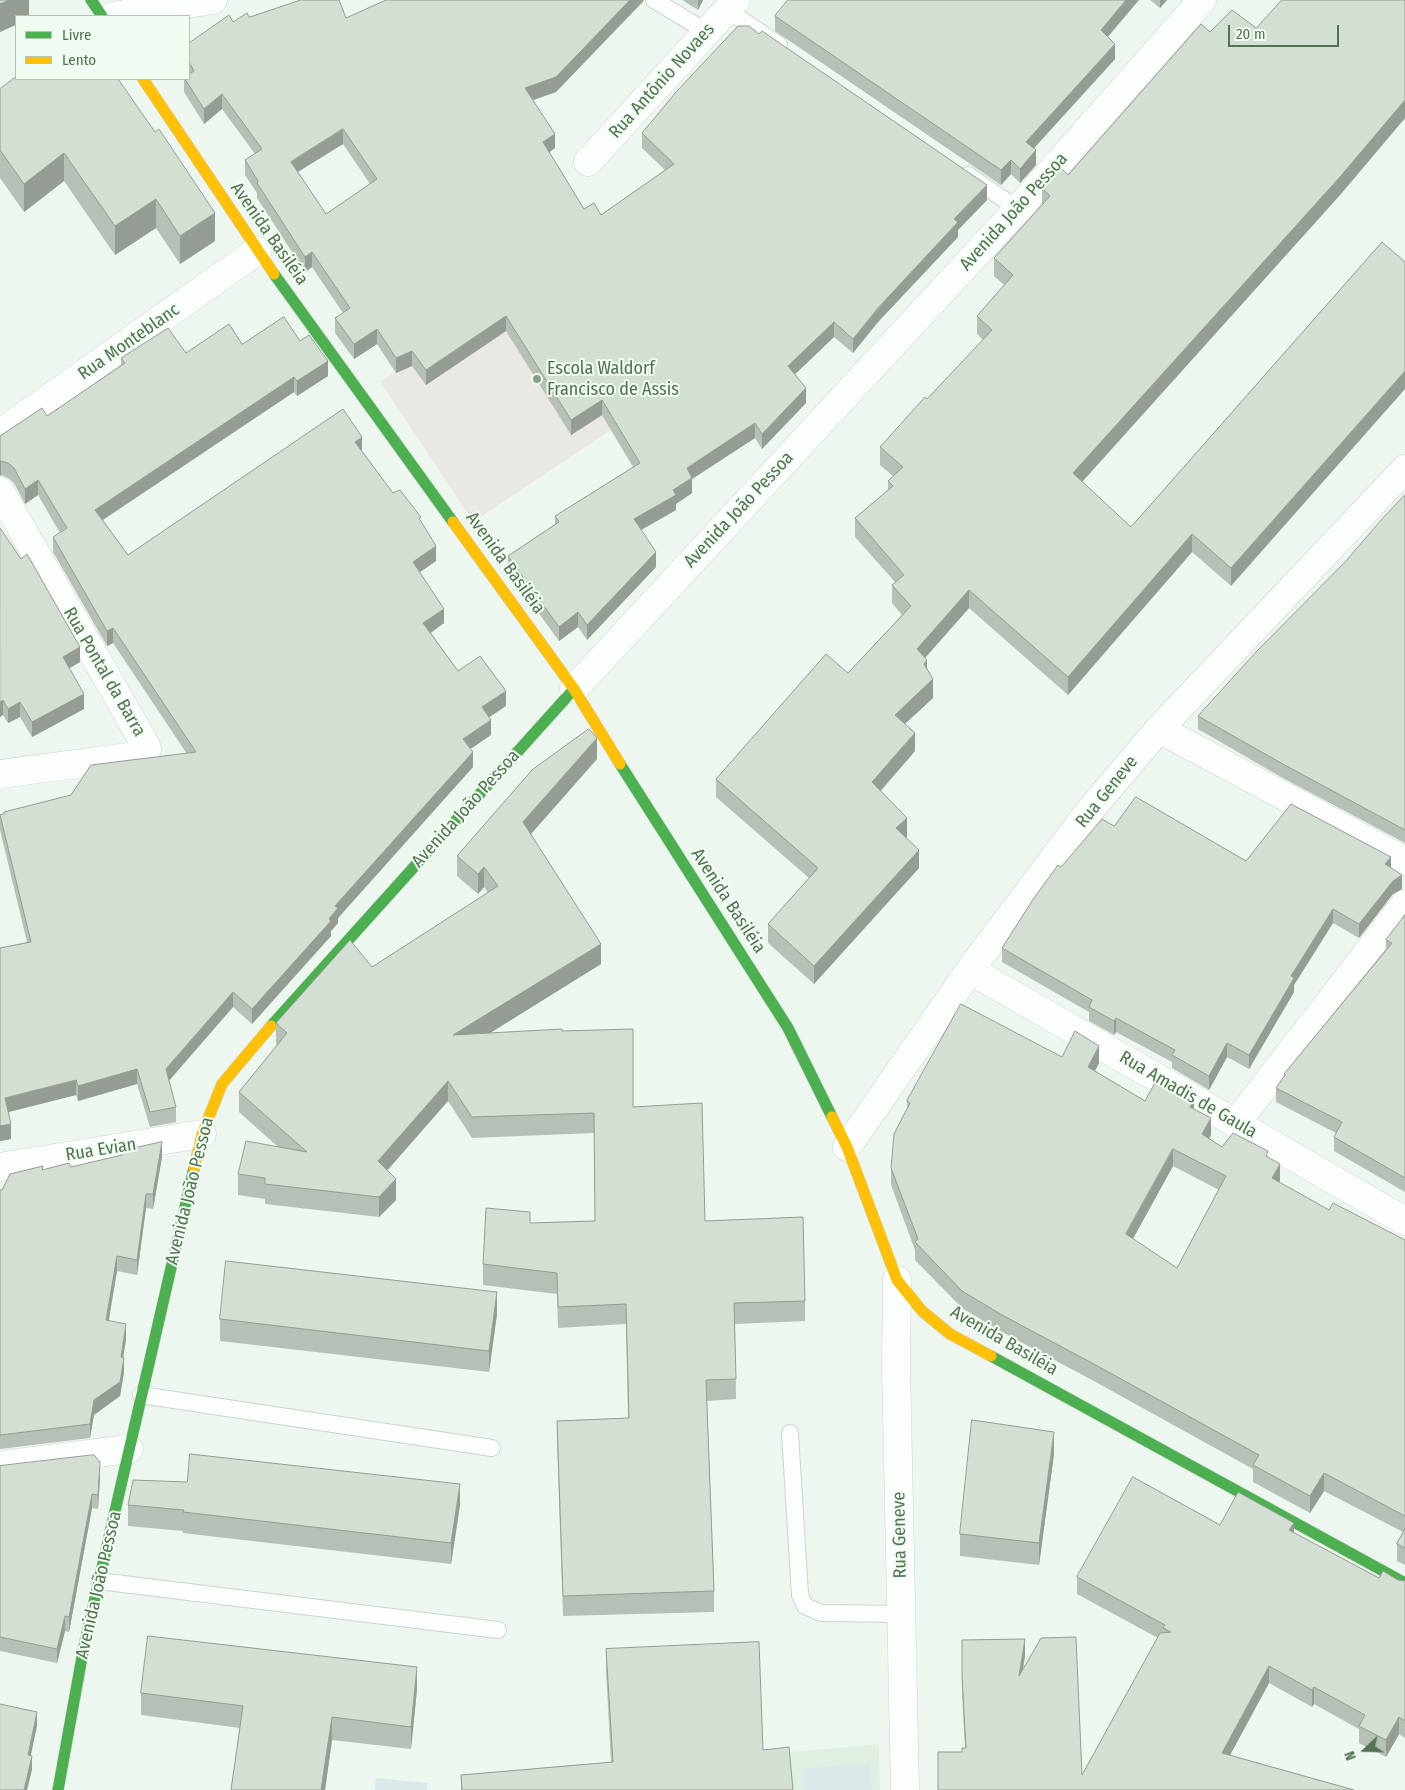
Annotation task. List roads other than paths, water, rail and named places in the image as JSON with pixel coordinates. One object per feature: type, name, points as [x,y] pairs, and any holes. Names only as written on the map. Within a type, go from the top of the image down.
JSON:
[{"type":"street","points":[[91,0],[101,15]]},
{"type":"street","points":[[119,15],[213,0]]},
{"type":"street","name":"Avenida João Pessoa","points":[[58,1790],[84,1646],[141,1395],[202,1134],[222,1084],[245,1055],[574,689],[1018,209],[1202,0]]},
{"type":"street","name":"Rua Antônio Novaes","points":[[588,162],[732,5]]},
{"type":"street","name":"Avenida Basiléia","points":[[145,80],[257,251],[574,689],[788,1028],[847,1147],[897,1280],[922,1312],[950,1334],[1405,1583]]},
{"type":"street","name":"Rua Monteblanc","points":[[0,433],[257,251]]},
{"type":"street","name":"Rua Geneve","points":[[847,1147],[970,970],[1091,809],[1159,729],[1405,469]]},
{"type":"street","name":"Rua Pontal da Barra","points":[[0,491],[147,748],[143,755],[0,774]]},
{"type":"street","points":[[1159,729],[1405,861]]},
{"type":"street","points":[[1236,1123],[1405,904]]},
{"type":"street","name":"Rua Amadis de Gaula","points":[[970,970],[1405,1221]]},
{"type":"street","name":"Rua Evian","points":[[0,1167],[202,1134]]},
{"type":"street","name":"Rua Geneve","points":[[897,1280],[896,1366],[905,1790]]},
{"type":"street","points":[[0,1465],[129,1450]]},
{"type":"lane","points":[[654,0],[707,32]]},
{"type":"lane","points":[[732,5],[792,54]]},
{"type":"lane","points":[[954,164],[1018,209]]},
{"type":"lane","points":[[141,1395],[492,1448]]},
{"type":"lane","points":[[790,1434],[800,1595],[805,1606],[821,1612],[902,1614]]},
{"type":"lane","points":[[99,1581],[498,1630]]},
{"type":"place","name":"Escola Waldorf Francisco de Assis","points":[[537,379]]}]
